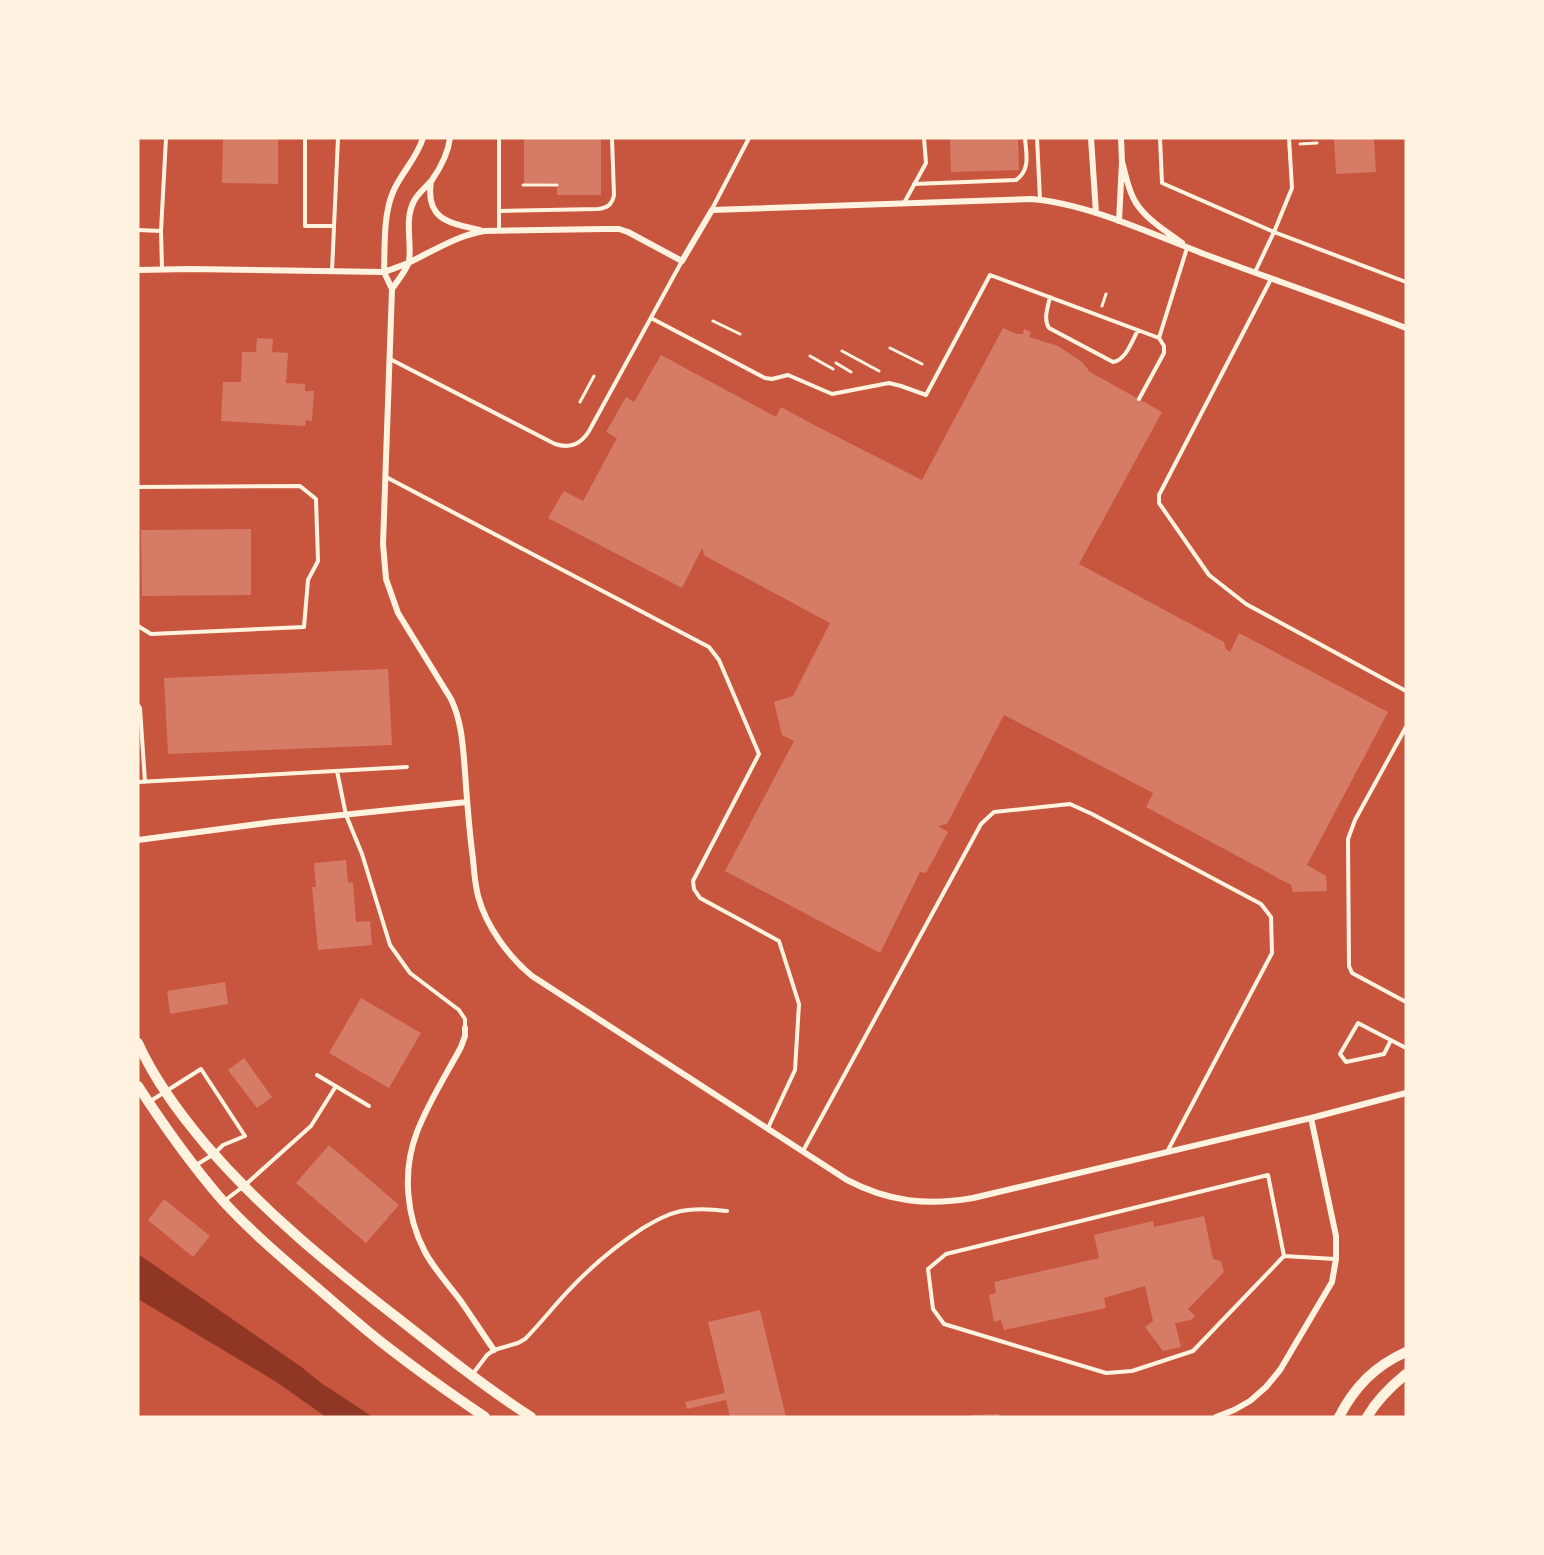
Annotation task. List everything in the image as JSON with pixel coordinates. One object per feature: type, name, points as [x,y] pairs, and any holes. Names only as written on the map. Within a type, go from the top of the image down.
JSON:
[{"type":"main road","points":[[138,1044],[165,1092],[187,1122],[278,1221],[335,1270],[495,1394],[531,1417]]},
{"type":"main road","points":[[138,1086],[194,1166],[251,1230],[383,1343],[484,1417]]},
{"type":"main road","points":[[1339,1417],[1357,1388],[1374,1370],[1406,1352]]},
{"type":"main road","points":[[1366,1417],[1388,1389],[1406,1374]]},
{"type":"street","points":[[423,138],[418,151],[397,185],[387,217],[384,272],[392,289],[384,572],[398,613],[454,707],[463,743],[478,896],[490,925],[513,957],[538,980],[847,1180],[864,1189],[899,1200],[928,1202],[973,1198],[1406,1094]]},
{"type":"street","points":[[392,289],[408,263],[410,213],[414,201],[431,181],[445,157],[450,138]]},
{"type":"street","points":[[1091,138],[1096,213]]},
{"type":"street","points":[[1119,221],[1121,138]]},
{"type":"street","points":[[1122,162],[1136,203],[1149,218],[1188,247]]},
{"type":"street","points":[[431,181],[432,204],[439,216],[449,222],[484,231],[619,229],[633,234],[682,261],[711,210],[1040,200],[1068,205],[1119,221],[1406,328]]},
{"type":"street","points":[[138,270],[384,272],[408,263],[457,238],[484,231]]},
{"type":"street","points":[[138,840],[274,822],[467,802]]},
{"type":"street","points":[[465,1028],[461,1047],[422,1118],[415,1137],[408,1176],[409,1203],[416,1233],[426,1255],[494,1350]]},
{"type":"street","points":[[1216,1417],[1250,1401],[1266,1387],[1280,1370],[1332,1282],[1336,1259],[1336,1236],[1311,1118]]},
{"type":"lane","points":[[162,269],[160,231],[166,138]]},
{"type":"lane","points":[[305,138],[305,226],[334,226]]},
{"type":"lane","points":[[332,271],[338,138]]},
{"type":"lane","points":[[499,138],[499,231]]},
{"type":"lane","points":[[499,211],[598,209],[608,206],[613,201],[614,195],[612,138]]},
{"type":"lane","points":[[711,210],[749,138]]},
{"type":"lane","points":[[904,203],[926,163],[924,138]]},
{"type":"lane","points":[[914,184],[1016,180],[1026,168],[1025,138]]},
{"type":"lane","points":[[1037,138],[1040,200]]},
{"type":"lane","points":[[1160,138],[1162,183],[1274,232],[1406,282]]},
{"type":"lane","points":[[1255,273],[1292,188],[1289,138]]},
{"type":"lane","points":[[138,230],[160,231]]},
{"type":"lane","points":[[1159,338],[1188,247]]},
{"type":"lane","points":[[390,358],[555,444],[563,447],[569,446],[580,442],[587,435],[682,261]]},
{"type":"lane","points":[[651,318],[765,378],[772,379],[788,375],[832,394],[889,383],[926,395],[990,275],[1159,338],[1164,346],[1164,353],[1139,399]]},
{"type":"lane","points":[[1271,279],[1159,495],[1159,503],[1209,575],[1246,604],[1406,691]]},
{"type":"lane","points":[[1050,297],[1046,319],[1049,328],[1113,362],[1123,357],[1138,330]]},
{"type":"lane","points":[[386,477],[709,648],[719,660],[759,754],[693,881],[694,889],[700,898],[779,941],[800,1004],[795,1070],[768,1128]]},
{"type":"lane","points":[[138,487],[300,486],[316,499],[318,561],[308,580],[304,627],[151,634],[138,626]]},
{"type":"lane","points":[[138,705],[145,782]]},
{"type":"lane","points":[[1406,727],[1355,820],[1348,839],[1349,966],[1352,973],[1406,1002]]},
{"type":"lane","points":[[138,782],[407,767]]},
{"type":"lane","points":[[337,771],[346,815],[362,854],[390,945],[410,973],[459,1010],[465,1019],[465,1028]]},
{"type":"lane","points":[[803,1151],[981,824],[994,812],[1070,804],[1261,904],[1270,917],[1272,952],[1167,1152]]},
{"type":"lane","points":[[1391,1040],[1384,1054],[1346,1062],[1340,1054],[1358,1023],[1391,1040],[1406,1048]]},
{"type":"lane","points":[[149,1103],[201,1069],[245,1136],[224,1145],[194,1166]]},
{"type":"lane","points":[[317,1075],[369,1106]]},
{"type":"lane","points":[[223,1201],[244,1186],[311,1126],[336,1086]]},
{"type":"lane","points":[[1284,1256],[1268,1175],[946,1254],[928,1269],[933,1309],[944,1324],[1106,1373],[1132,1371],[1193,1351],[1284,1256],[1336,1259]]},
{"type":"lane","points":[[472,1376],[487,1355],[494,1350],[518,1344],[525,1339],[572,1286],[622,1242],[662,1217],[680,1211],[705,1208],[727,1210]]},
{"type":"path","points":[[1300,144],[1317,143]]},
{"type":"path","points":[[524,185],[557,185]]},
{"type":"path","points":[[1102,306],[1106,294]]},
{"type":"path","points":[[713,321],[740,334]]},
{"type":"path","points":[[890,348],[922,364]]},
{"type":"path","points":[[842,351],[879,371]]},
{"type":"path","points":[[810,356],[833,369]]},
{"type":"path","points":[[836,363],[851,372]]},
{"type":"path","points":[[580,402],[594,376]]},
{"type":"shaded area","points":[[138,1254],[373,1417],[326,1417],[278,1383],[138,1299]]},
{"type":"building","points":[[223,138],[278,138],[278,184],[222,183]]},
{"type":"building","points":[[601,138],[601,195],[557,195],[557,183],[524,184],[524,139]]},
{"type":"building","points":[[950,138],[1018,138],[1019,170],[951,172]]},
{"type":"building","points":[[1334,138],[1374,138],[1376,172],[1336,174]]},
{"type":"building","points":[[1003,328],[1017,334],[1023,334],[1024,329],[1031,332],[1029,337],[1058,346],[1082,362],[1090,372],[1162,412],[1079,564],[1224,642],[1226,649],[1230,652],[1239,633],[1388,712],[1307,865],[1326,876],[1327,891],[1293,892],[1291,885],[1146,807],[1153,793],[1004,715],[947,824],[938,826],[948,832],[926,873],[920,872],[880,953],[725,871],[794,741],[782,735],[774,702],[793,696],[830,623],[705,556],[702,548],[682,588],[548,518],[564,491],[583,501],[617,438],[606,432],[626,397],[634,402],[661,355],[776,417],[781,407],[922,480]]},
{"type":"building","points":[[257,338],[273,339],[272,352],[288,353],[286,383],[305,384],[305,391],[314,391],[312,421],[306,420],[305,426],[221,421],[223,382],[241,382],[242,352],[256,352]]},
{"type":"building","points":[[251,529],[251,595],[142,596],[141,530]]},
{"type":"building","points":[[388,669],[392,745],[168,754],[164,678]]},
{"type":"building","points":[[346,860],[348,883],[353,882],[356,922],[370,921],[372,945],[318,950],[312,887],[316,887],[314,863]]},
{"type":"building","points":[[225,982],[228,1004],[170,1014],[167,991]]},
{"type":"building","points":[[361,998],[421,1033],[389,1088],[329,1053]]},
{"type":"building","points":[[244,1058],[272,1097],[257,1108],[228,1070]]},
{"type":"building","points":[[329,1145],[399,1205],[366,1243],[296,1183]]},
{"type":"building","points":[[164,1199],[210,1236],[193,1257],[148,1220]]},
{"type":"building","points":[[1204,1216],[1213,1259],[1221,1261],[1224,1272],[1188,1309],[1195,1316],[1191,1320],[1175,1323],[1181,1347],[1163,1351],[1145,1327],[1153,1321],[1145,1286],[1104,1298],[1106,1308],[1004,1330],[1001,1320],[994,1322],[989,1295],[996,1293],[994,1282],[1099,1258],[1094,1235],[1153,1221],[1154,1227]]},
{"type":"building","points":[[760,1310],[786,1417],[730,1417],[726,1400],[687,1409],[685,1402],[725,1393],[708,1322]]},
{"type":"building","points":[[999,1414],[999,1417],[971,1417],[971,1415]]}]
